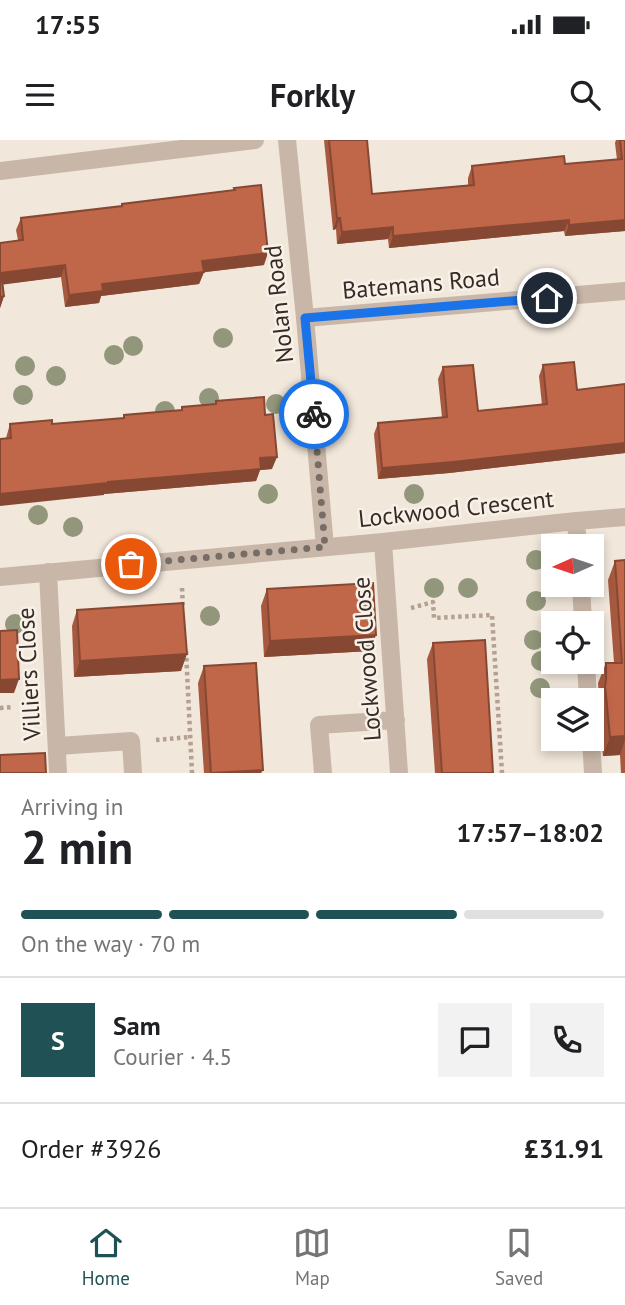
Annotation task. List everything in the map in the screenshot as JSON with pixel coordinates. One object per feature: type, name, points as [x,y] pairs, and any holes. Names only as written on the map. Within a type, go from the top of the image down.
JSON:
[{"type":"street","points":[[0,171],[255,140]]},
{"type":"street","name":"Nolan Road","points":[[287,140],[325,547]]},
{"type":"street","name":"Batemans Road","points":[[305,318],[625,291]]},
{"type":"street","name":"Lockwood Crescent","points":[[0,576],[383,542],[625,517]]},
{"type":"street","points":[[576,521],[577,534]]},
{"type":"street","name":"Lockwood Close","points":[[383,542],[399,773]]},
{"type":"street","name":"Villiers Close","points":[[48,572],[58,773]]},
{"type":"street","points":[[323,773],[320,725],[396,720]]},
{"type":"street","points":[[58,746],[131,741],[133,773]]},
{"type":"street","points":[[592,751],[593,773]]},
{"type":"path","points":[[182,588],[184,615]]},
{"type":"path","points":[[407,601],[407,609],[433,602],[434,618],[492,615],[502,773]]},
{"type":"path","points":[[185,642],[192,773]]},
{"type":"path","points":[[0,708],[13,707]]},
{"type":"path","points":[[490,710],[498,710]]},
{"type":"path","points":[[131,741],[190,737]]},
{"type":"building","points":[[329,140],[367,140],[372,194],[474,185],[472,166],[564,156],[565,164],[622,159],[620,140],[625,140],[625,220],[569,225],[569,220],[393,236],[393,227],[342,232],[340,218],[337,218]]},
{"type":"building","points":[[261,185],[268,253],[202,261],[204,272],[102,284],[103,291],[69,295],[65,265],[1,273],[4,296],[0,297],[0,243],[23,240],[21,218]]},
{"type":"building","points":[[574,362],[577,390],[625,384],[625,443],[382,468],[378,423],[447,417],[443,367],[473,365],[478,411],[547,404],[543,365]]},
{"type":"building","points":[[264,397],[265,415],[273,414],[277,457],[260,458],[261,469],[0,494],[0,439],[11,438],[10,424],[52,420],[52,424],[124,418],[124,415],[216,404],[216,401]]},
{"type":"building","points":[[625,560],[625,736],[610,737],[605,686],[606,663],[622,663],[615,561]]},
{"type":"building","points":[[373,583],[376,635],[270,641],[267,589]]},
{"type":"building","points":[[183,603],[187,654],[80,661],[77,610]]},
{"type":"building","points":[[17,630],[19,679],[0,680],[0,631]]},
{"type":"building","points":[[485,640],[493,773],[442,773],[433,643]]},
{"type":"building","points":[[256,663],[263,770],[211,773],[204,666]]},
{"type":"building","points":[[45,753],[46,773],[0,773],[0,755]]},
{"type":"way so far","points":[[131,564],[325,547],[314,414]]},
{"type":"route","points":[[314,414],[305,318],[547,298]]}]
